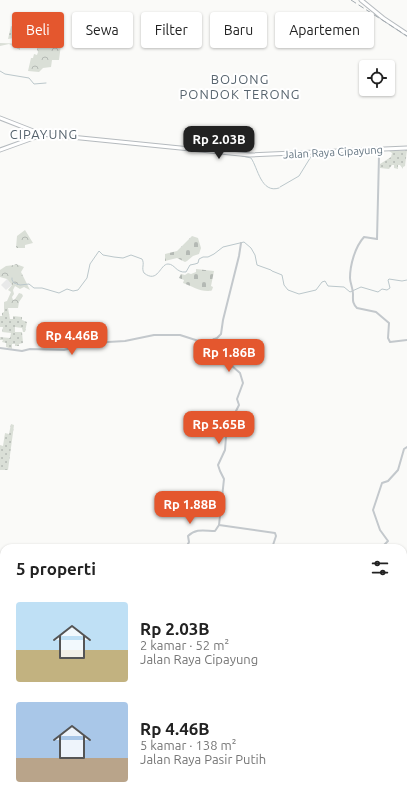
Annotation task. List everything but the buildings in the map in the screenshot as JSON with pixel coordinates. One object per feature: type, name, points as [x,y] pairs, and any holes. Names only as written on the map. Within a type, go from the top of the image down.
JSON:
[{"type":"main road","points":[[361,0],[383,18],[407,34]]},
{"type":"main road","name":"Jalan Raya Cipayung","points":[[0,118],[39,134],[254,156],[381,151],[407,148]]},
{"type":"main road","points":[[0,150],[39,134]]},
{"type":"street","points":[[381,151],[376,238],[364,237],[353,258],[350,280],[353,291],[353,301],[357,308],[376,312],[389,323],[388,338],[390,342],[407,340]]},
{"type":"street","points":[[0,348],[22,350],[64,350],[91,343],[123,341],[154,335],[178,335],[203,343],[219,337],[232,288],[241,244]]},
{"type":"street","points":[[188,544],[188,536],[191,532],[196,530],[215,531],[219,525],[224,479],[218,465],[225,450],[229,425],[239,405],[237,399],[243,382],[240,372],[232,366],[230,359],[222,350],[216,349],[214,339]]},
{"type":"street","points":[[385,544],[388,541],[380,530],[373,509],[382,483],[388,481],[398,470],[404,449],[407,447]]},
{"type":"street","points":[[219,525],[275,533],[273,544]]},
{"type":"shaded area","points":[[7,279],[12,285],[6,290],[1,285]]},
{"type":"green space","points":[[11,26],[12,38],[8,39]]},
{"type":"green space","points":[[0,43],[12,43],[12,46],[9,44],[0,46]]},
{"type":"green space","points":[[61,48],[59,60],[52,60],[51,67],[43,68],[39,72],[28,71],[31,58],[33,58],[34,54],[37,55],[37,49]]},
{"type":"green space","points":[[407,150],[405,166],[403,169],[400,165],[398,165],[398,169],[394,168],[394,165],[392,165],[389,169],[380,168],[380,164],[391,157],[392,153],[389,151]]},
{"type":"green space","points":[[25,230],[33,243],[25,245],[25,248],[16,248],[17,236]]},
{"type":"green space","points":[[192,236],[198,238],[201,248],[199,254],[193,256],[185,262],[177,258],[165,261],[165,254],[177,251]]},
{"type":"green space","points":[[16,264],[24,267],[21,272],[30,290],[24,287],[20,289],[15,286],[12,297],[13,300],[19,293],[23,296],[19,302],[18,308],[4,308],[4,302],[7,301],[11,292],[8,290],[12,285],[7,279],[0,277],[0,270],[6,266]]},
{"type":"green space","points":[[196,269],[214,271],[211,286],[213,287],[212,290],[206,291],[198,289],[183,283],[184,280],[179,278],[181,274],[185,275],[196,272]]},
{"type":"green space","points":[[4,308],[8,308],[10,319],[13,319],[13,316],[22,317],[22,320],[27,322],[25,332],[23,332],[22,328],[15,327],[15,332],[22,332],[23,343],[19,344],[19,346],[12,344],[12,349],[6,347],[6,343],[2,342],[3,340],[0,340],[0,337],[10,338],[11,333],[2,332],[3,327],[0,327],[0,316],[2,316],[2,313],[4,312]]},
{"type":"green space","points":[[11,424],[14,425],[8,470],[0,470],[0,445],[3,446],[5,433],[9,434]]},
{"type":"waterway","points":[[364,0],[380,14]]},
{"type":"waterway","points":[[402,29],[407,32]]},
{"type":"waterway","points":[[0,71],[5,74],[29,78],[34,84],[46,83]]},
{"type":"waterway","points":[[99,141],[106,142]]},
{"type":"waterway","points":[[280,187],[299,176],[312,155],[378,152],[381,150]]},
{"type":"waterway","points":[[208,152],[229,154]]},
{"type":"waterway","points":[[242,156],[251,158],[264,184],[273,189],[279,188]]},
{"type":"waterway","points":[[12,278],[14,283],[20,285],[29,284],[34,288],[42,288],[59,293],[67,289],[73,291],[78,290],[87,278],[90,264],[99,251],[103,255],[123,258],[131,255],[142,259],[144,273],[149,276],[153,276],[168,264],[180,271],[186,272],[190,265],[198,263],[199,259],[208,257],[223,247],[244,242],[251,248],[255,255],[257,265],[282,275],[284,285],[288,290],[299,294],[316,290],[322,282],[325,281],[328,286],[344,287],[350,292],[361,287],[378,292],[382,289],[387,290],[390,288],[389,279],[402,281],[407,280]]},
{"type":"railway","points":[[351,0],[407,36]]},
{"type":"district","name":"BOJONG PONDOK TERONG","points":[[240,86]]},
{"type":"district","name":"CIPAYUNG","points":[[44,134]]}]
